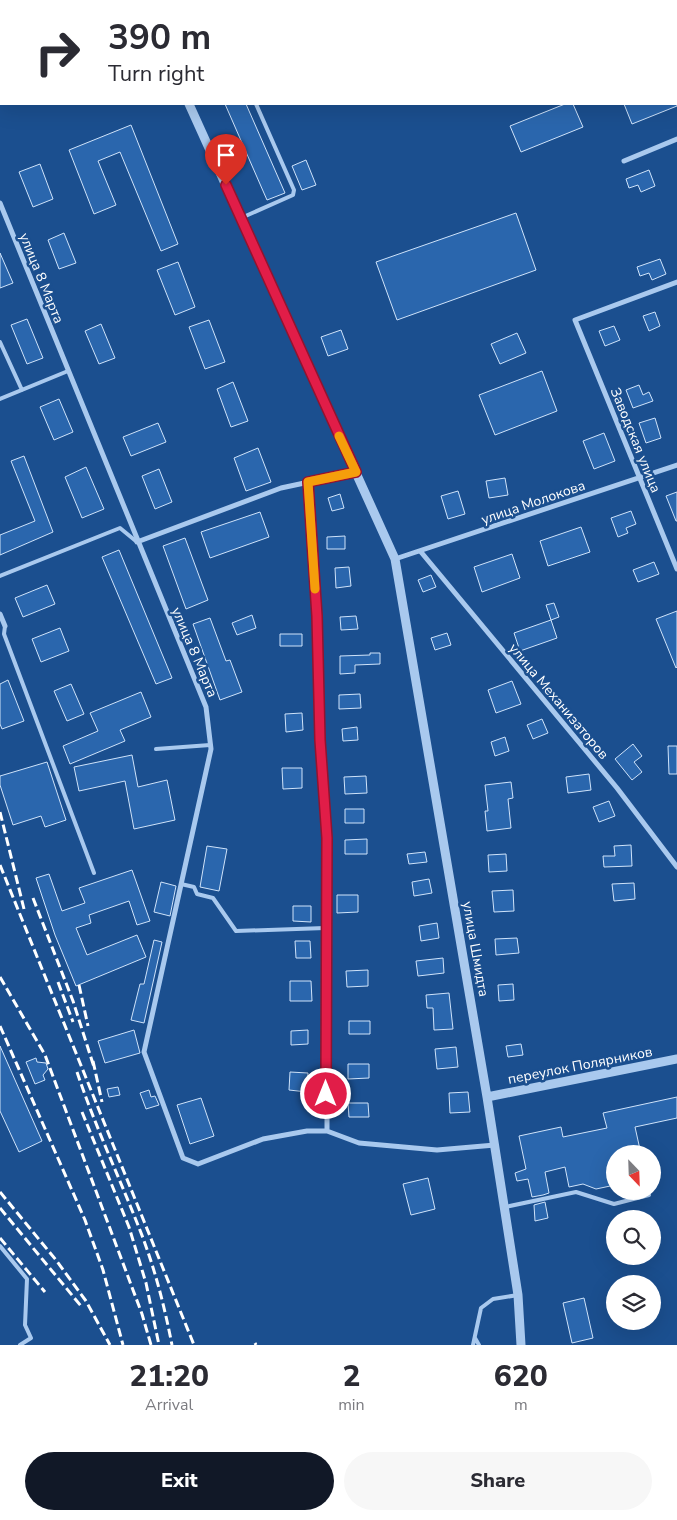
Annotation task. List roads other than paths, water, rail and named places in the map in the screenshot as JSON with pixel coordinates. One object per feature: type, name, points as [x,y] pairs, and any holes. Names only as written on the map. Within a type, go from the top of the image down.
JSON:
[{"type":"street","name":"улица Шмидта","points":[[189,105],[395,559],[488,1097],[518,1295],[520,1345]]},
{"type":"street","points":[[624,161],[677,139]]},
{"type":"street","name":"улица 8 Марта","points":[[0,203],[206,707],[210,745],[144,1052],[183,1158],[198,1164],[263,1139],[307,1131],[327,1131]]},
{"type":"street","name":"Заводская улица","points":[[677,282],[575,320],[677,569]]},
{"type":"street","name":"улица Молокова","points":[[395,559],[421,552],[677,465]]},
{"type":"street","points":[[137,542],[281,488],[356,472]]},
{"type":"street","points":[[308,482],[317,616],[320,740],[327,838],[325,928],[327,1131],[359,1143],[437,1150],[495,1145]]},
{"type":"street","name":"улица Механизаторов","points":[[421,552],[617,788],[677,867]]},
{"type":"street","points":[[0,614],[5,626]]},
{"type":"street","name":"переулок Полярников","points":[[488,1097],[677,1059]]},
{"type":"lane","points":[[241,218],[294,195],[294,190],[256,105]]},
{"type":"lane","points":[[0,342],[22,390]]},
{"type":"lane","points":[[0,399],[68,371]]},
{"type":"lane","points":[[0,576],[120,528],[137,542]]},
{"type":"lane","points":[[5,626],[4,634],[94,873]]},
{"type":"lane","points":[[156,749],[210,745]]},
{"type":"lane","points":[[181,884],[194,887],[198,894],[213,898],[236,930],[325,928]]},
{"type":"lane","points":[[505,1207],[576,1192],[614,1204],[628,1200]]},
{"type":"lane","points":[[0,1246],[27,1279],[25,1325],[31,1338],[20,1345]]},
{"type":"lane","points":[[473,1345],[481,1308],[493,1299],[518,1295]]},
{"type":"lane","points":[[475,1338],[479,1345]]},
{"type":"railway","points":[[0,812],[24,909]]},
{"type":"railway","points":[[0,865],[194,1345]]},
{"type":"railway","points":[[33,898],[73,1001],[94,1067]]},
{"type":"railway","points":[[0,977],[45,1055],[142,1314],[151,1345]]},
{"type":"railway","points":[[58,982],[73,1022]]},
{"type":"railway","points":[[79,985],[88,1026]]},
{"type":"railway","points":[[0,1026],[85,1220],[103,1270],[123,1345]]},
{"type":"railway","points":[[93,1061],[102,1102]]},
{"type":"railway","points":[[77,1072],[92,1114],[148,1251],[160,1291],[172,1345]]},
{"type":"railway","points":[[82,1112],[129,1227],[146,1283],[159,1345]]},
{"type":"railway","points":[[0,1192],[56,1260],[86,1301],[110,1345]]},
{"type":"railway","points":[[0,1208],[81,1306]]},
{"type":"railway","points":[[0,1238],[45,1292]]}]
